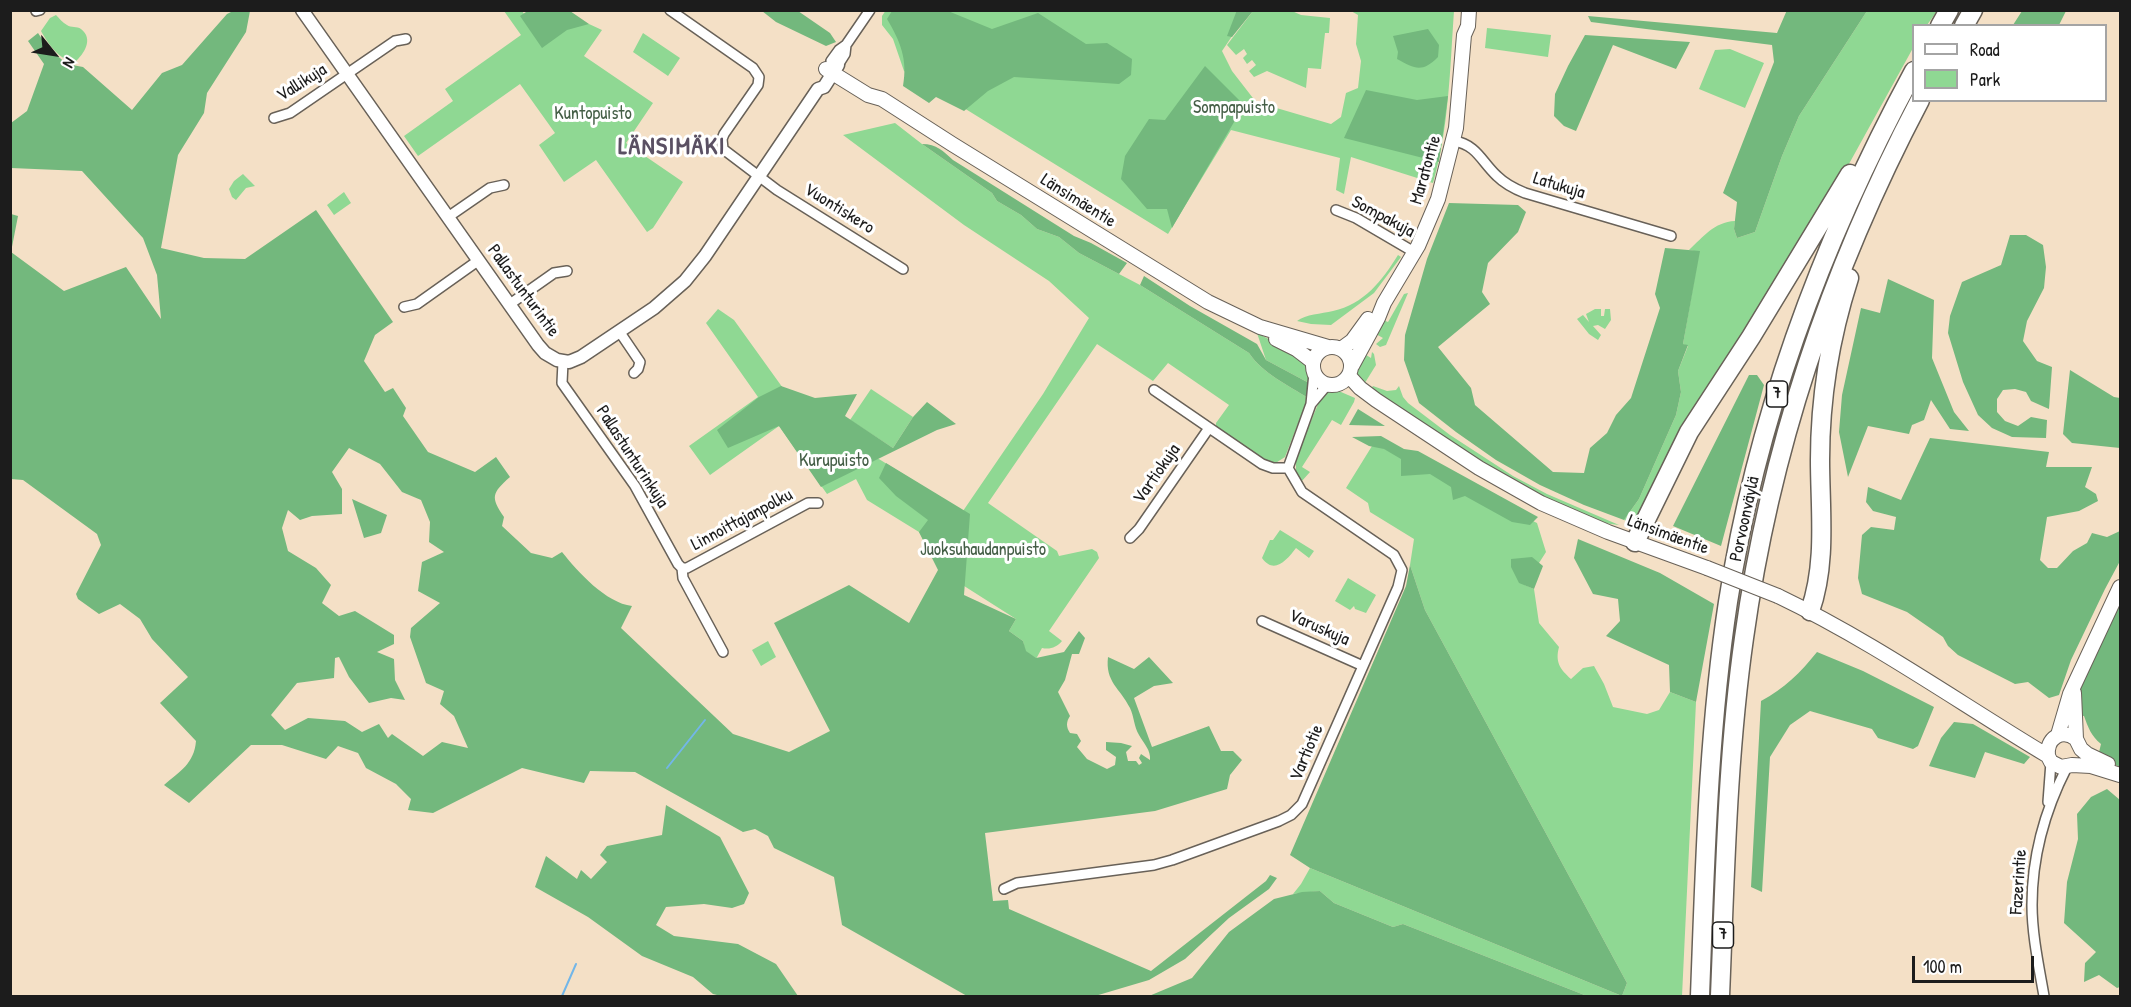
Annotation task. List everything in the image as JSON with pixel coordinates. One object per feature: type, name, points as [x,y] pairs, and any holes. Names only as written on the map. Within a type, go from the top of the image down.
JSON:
[{"type":"highway","points":[[1941,24],[1949,10]]},
{"type":"highway","points":[[1965,24],[1973,10]]},
{"type":"highway","name":"Porvoonväylä","points":[[1700,996],[1712,738],[1729,600],[1749,499],[1784,369],[1812,290],[1861,173],[1912,75]]},
{"type":"highway","points":[[1635,542],[1689,432],[1805,250],[1850,175],[1876,124],[1898,100]]},
{"type":"highway","name":"Porvoonväylä","points":[[1720,996],[1733,740],[1743,641],[1767,509],[1809,356],[1841,270],[1881,177],[1919,102]]},
{"type":"highway","points":[[1810,611],[1816,596],[1819,569],[1821,422],[1826,376],[1836,324],[1881,177]]},
{"type":"highway","points":[[1726,874],[1731,915],[1732,996]]},
{"type":"highway","points":[[1693,996],[1702,922]]},
{"type":"main road","name":"Maratontie","points":[[1350,371],[1384,303],[1414,252],[1438,199],[1454,141],[1464,35],[1463,10]]},
{"type":"main road","name":"Maratontie","points":[[1464,35],[1468,26],[1469,10]]},
{"type":"main road","name":"Länsimäentie","points":[[832,67],[872,87],[882,99],[962,151],[1208,302],[1260,327],[1335,348]]},
{"type":"main road","name":"Maratontie","points":[[1335,348],[1352,340],[1376,308],[1384,303]]},
{"type":"main road","name":"Länsimäentie","points":[[1260,327],[1313,367]]},
{"type":"main road","points":[[1335,348],[1347,354],[1350,371],[1344,382],[1332,385],[1319,380],[1313,367],[1318,352],[1335,348]]},
{"type":"main road","name":"Länsimäentie","points":[[1350,371],[1360,388],[1376,400],[1512,488],[1556,510],[1778,596],[1810,611],[1857,637],[2013,734],[2056,765],[2091,766],[2121,774]]},
{"type":"main road","name":"Länsimäentie","points":[[1332,385],[1376,400]]},
{"type":"main road","points":[[2050,759],[2047,750],[2055,737],[2070,694],[2121,588]]},
{"type":"main road","points":[[2070,766],[2080,756],[2074,719],[2075,682]]},
{"type":"main road","name":"Länsimäentie","points":[[2013,734],[2055,737],[2071,735],[2079,744],[2121,774]]},
{"type":"street","name":"Pallastunturintie","points":[[302,10],[545,353],[563,362],[581,357],[654,308],[687,278],[818,89],[817,82],[832,67]]},
{"type":"street","name":"Vuontiskero","points":[[670,10],[757,72],[759,77],[758,85],[724,134],[721,144],[726,152],[759,177],[903,269]]},
{"type":"street","points":[[832,67],[845,54],[846,45],[870,10]]},
{"type":"street","name":"Vallikuja","points":[[274,118],[290,113],[395,41],[406,39]]},
{"type":"street","name":"Latukuja","points":[[1454,141],[1470,145],[1505,184],[1525,193],[1671,236]]},
{"type":"street","points":[[448,217],[490,188],[504,185]]},
{"type":"street","name":"Sompakuja","points":[[1336,210],[1356,218],[1414,252]]},
{"type":"street","points":[[404,307],[417,304],[479,260]]},
{"type":"street","points":[[510,304],[554,273],[567,271]]},
{"type":"street","points":[[619,331],[640,362],[634,373]]},
{"type":"street","name":"Pallastunturinkuja","points":[[563,362],[562,383],[635,486],[682,568],[683,578],[723,652]]},
{"type":"street","points":[[1154,390],[1262,465],[1288,468],[1311,404],[1313,367]]},
{"type":"street","points":[[1311,404],[1332,385]]},
{"type":"street","name":"Vartiokuja","points":[[1130,538],[1139,529],[1209,428]]},
{"type":"street","name":"Vartiotie","points":[[1004,889],[1017,883],[1164,862],[1268,826],[1291,814],[1302,804],[1398,587],[1402,566],[1394,555],[1302,492],[1288,468]]},
{"type":"street","name":"Linnoittajanpolku","points":[[682,568],[687,568],[808,503],[818,503]]},
{"type":"street","name":"Varuskuja","points":[[1262,621],[1363,666]]},
{"type":"street","name":"Fazerintie","points":[[2044,996],[2032,906],[2034,877],[2048,807],[2050,759]]},
{"type":"street","name":"Fazerintie","points":[[2048,807],[2070,766]]},
{"type":"green space","points":[[235,10],[250,11],[246,32],[207,93],[204,113],[178,155],[161,248],[204,258],[245,259],[316,210],[393,322],[375,335],[364,361],[385,392],[393,388],[406,408],[403,416],[428,452],[475,472],[496,457],[510,477],[496,491],[495,496],[496,505],[504,517],[502,526],[531,553],[552,558],[562,552],[584,577],[603,593],[622,604],[632,606],[621,628],[733,734],[789,752],[830,731],[774,623],[849,585],[909,623],[938,570],[919,532],[928,520],[896,496],[879,478],[886,463],[970,514],[964,595],[1016,619],[1009,631],[1023,641],[1026,651],[1036,658],[1064,652],[1079,631],[1085,638],[1079,654],[1072,654],[1065,680],[1058,692],[1070,716],[1067,722],[1068,729],[1070,733],[1077,734],[1081,741],[1077,747],[1087,759],[1107,769],[1115,765],[1116,757],[1106,750],[1106,742],[1132,746],[1126,752],[1128,761],[1136,761],[1139,765],[1142,763],[1139,758],[1141,754],[1150,760],[1148,750],[1137,732],[1130,708],[1111,679],[1108,666],[1108,657],[1134,669],[1149,657],[1173,683],[1154,686],[1134,698],[1152,747],[1209,726],[1221,751],[1233,751],[1242,760],[1230,775],[1227,789],[1155,811],[985,833],[993,901],[1008,900],[1009,909],[1151,971],[1266,881],[1270,875],[1277,878],[1269,889],[1229,918],[1185,959],[1149,980],[1095,996],[967,996],[842,925],[834,877],[774,848],[768,836],[755,829],[743,832],[635,772],[590,771],[584,783],[522,768],[433,813],[408,810],[411,799],[396,784],[366,768],[358,753],[338,746],[326,759],[282,745],[251,745],[189,803],[164,785],[189,761],[196,741],[160,703],[188,677],[152,639],[140,619],[120,604],[99,614],[78,599],[76,594],[101,545],[97,534],[23,480],[11,479],[11,252],[64,291],[126,267],[161,319],[157,275],[143,238],[82,171],[11,168],[11,123],[27,111],[44,64],[28,41],[38,33],[48,48],[67,64],[83,67],[132,110],[162,73],[182,65],[227,14]],"holes":[[[349,448],[380,464],[402,492],[421,500],[430,522],[429,542],[444,552],[422,562],[418,591],[440,603],[411,628],[410,637],[426,683],[444,691],[440,704],[454,716],[468,748],[442,742],[423,756],[392,734],[388,738],[379,724],[362,732],[345,721],[308,718],[285,730],[271,715],[297,683],[334,678],[335,658],[339,657],[349,677],[369,703],[391,698],[405,700],[395,680],[394,659],[377,652],[394,644],[394,635],[355,611],[339,616],[322,603],[331,585],[316,568],[288,551],[282,528],[288,510],[300,520],[312,516],[342,514],[342,489],[332,472]]]},
{"type":"green space","points":[[529,10],[570,11],[589,24],[567,30],[542,48],[520,16]]},
{"type":"green space","name":"Sompapuisto","points":[[886,10],[1249,11],[1222,51],[1232,71],[1256,102],[1331,124],[1341,117],[1346,93],[1358,88],[1361,61],[1356,44],[1358,15],[1351,11],[1454,11],[1446,119],[1433,183],[1351,157],[1344,194],[1336,190],[1340,158],[1231,130],[1168,234],[904,71],[893,39],[882,25],[882,16]]},
{"type":"green space","points":[[1237,10],[1253,11],[1232,37],[1227,36]]},
{"type":"green space","points":[[1787,10],[1867,11],[1799,116],[1755,232],[1737,238],[1734,229],[1737,202],[1723,193],[1774,62],[1772,45],[1591,22],[1588,16],[1777,33]]},
{"type":"green space","points":[[2022,10],[2066,11],[2060,24],[2014,24]]},
{"type":"green space","name":"Kuntopuisto","points":[[504,11],[522,11],[527,18],[589,24],[602,30],[584,56],[653,103],[626,143],[683,182],[653,228],[647,232],[596,160],[564,182],[539,145],[555,133],[520,84],[418,156],[404,136],[453,101],[445,89],[521,35]]},
{"type":"green space","points":[[762,11],[798,11],[830,33],[836,42],[826,46],[776,22]]},
{"type":"green space","points":[[892,11],[948,11],[992,29],[1038,13],[1086,44],[1107,43],[1132,59],[1131,75],[1119,84],[1014,77],[988,91],[964,111],[936,97],[929,103],[903,86],[904,59],[896,35],[887,19]]},
{"type":"green space","points":[[1253,11],[1292,11],[1301,15],[1330,18],[1329,33],[1325,33],[1321,69],[1308,68],[1306,88],[1267,71],[1254,77],[1249,71],[1256,65],[1252,60],[1247,64],[1243,58],[1247,54],[1244,49],[1236,55],[1227,45]]},
{"type":"green space","points":[[1867,11],[1937,11],[1928,24],[1912,24],[1912,50],[1834,191],[1639,519],[1634,524],[1624,520],[1639,499],[1676,415],[1681,392],[1678,371],[1688,346],[1683,344],[1699,252],[1689,250],[1709,231],[1728,222],[1735,221],[1734,229],[1737,238],[1755,232],[1799,116]]},
{"type":"green space","points":[[56,15],[69,26],[81,29],[87,37],[84,51],[75,62],[59,55],[41,31],[50,18]]},
{"type":"green space","points":[[1487,28],[1551,35],[1548,57],[1485,48]]},
{"type":"green space","points":[[1428,29],[1439,45],[1438,57],[1418,68],[1397,59],[1398,52],[1393,36]]},
{"type":"green space","points":[[643,33],[680,58],[668,76],[633,52]]},
{"type":"green space","points":[[1585,35],[1690,42],[1676,69],[1613,45],[1576,131],[1564,126],[1554,116],[1555,94]]},
{"type":"green space","points":[[1730,49],[1764,63],[1745,108],[1699,89],[1715,50]]},
{"type":"green space","name":"Sompapuisto","points":[[1205,66],[1244,105],[1172,228],[1167,209],[1147,209],[1121,179],[1125,156],[1149,119],[1165,120]]},
{"type":"green space","points":[[1366,90],[1417,100],[1448,96],[1439,162],[1344,138]]},
{"type":"green space","name":"Juoksuhaudanpuisto","points":[[895,123],[992,193],[997,201],[1021,215],[1037,229],[1059,237],[1079,253],[1140,285],[1249,353],[1261,367],[1308,398],[1285,457],[1274,464],[1265,461],[1216,428],[1216,423],[1229,405],[1168,363],[1153,381],[1097,344],[988,503],[1057,551],[1059,556],[1092,549],[1097,552],[1099,558],[1049,631],[1062,641],[1053,648],[1042,648],[1036,659],[1025,651],[1023,641],[1009,631],[1016,619],[939,570],[919,532],[867,500],[856,479],[827,494],[779,426],[710,475],[689,446],[758,397],[706,323],[718,309],[734,320],[798,409],[963,511],[1043,394],[1089,318],[1049,281],[964,225],[843,135]]},
{"type":"green space","points":[[922,144],[932,145],[939,149],[1074,236],[1127,263],[1119,274],[1079,253],[1059,237],[1037,229],[1021,215],[997,201],[992,193]]},
{"type":"green space","points":[[243,174],[255,186],[246,188],[236,200],[229,189],[234,181]]},
{"type":"green space","points":[[344,192],[351,203],[334,215],[327,205]]},
{"type":"green space","points":[[1449,203],[1518,205],[1526,212],[1518,232],[1488,263],[1482,292],[1490,304],[1438,347],[1471,388],[1475,405],[1553,472],[1584,473],[1590,448],[1607,433],[1616,415],[1631,398],[1660,308],[1655,294],[1665,248],[1700,251],[1683,344],[1688,345],[1678,371],[1681,392],[1676,415],[1639,499],[1624,520],[1540,485],[1496,460],[1419,403],[1404,360],[1405,335],[1427,259]]},
{"type":"green space","points":[[11,214],[18,216],[11,252]]},
{"type":"green space","points":[[2010,235],[2026,235],[2043,245],[2046,267],[2044,288],[2027,321],[2023,341],[2037,361],[2052,367],[2049,409],[2031,401],[2026,392],[2015,389],[2003,390],[1997,399],[1997,412],[2005,421],[2018,426],[2031,417],[2047,420],[2046,438],[2012,437],[1992,428],[1978,415],[1963,382],[1948,333],[1950,316],[1962,282],[2001,265]]},
{"type":"green space","points":[[1398,255],[1401,257],[1374,293],[1331,325],[1297,321],[1354,303],[1379,282]]},
{"type":"green space","points":[[1144,276],[1190,306],[1257,344],[1266,360],[1309,383],[1308,398],[1261,367],[1249,353],[1140,285]]},
{"type":"green space","points":[[1888,279],[1934,300],[1932,358],[1954,412],[1969,431],[1950,429],[1931,400],[1924,420],[1912,425],[1909,434],[1868,426],[1848,477],[1839,432],[1842,395],[1861,308],[1880,313]]},
{"type":"green space","points":[[1408,293],[1386,345],[1380,347],[1376,344],[1383,338],[1374,333],[1383,320],[1388,322],[1404,294]]},
{"type":"green space","points":[[1595,309],[1601,309],[1601,316],[1604,316],[1605,309],[1610,309],[1611,320],[1605,329],[1598,325],[1593,326],[1601,335],[1598,340],[1589,334],[1577,319],[1583,315],[1589,322],[1586,314]]},
{"type":"green space","points":[[1257,333],[1296,353],[1307,362],[1309,383],[1266,360]]},
{"type":"green space","points":[[1372,352],[1376,365],[1363,386],[1357,377],[1357,366],[1363,353],[1371,358]]},
{"type":"green space","points":[[2070,370],[2114,397],[2120,398],[2120,448],[2072,443],[2063,434]]},
{"type":"green space","points":[[1749,375],[1757,375],[1764,385],[1721,546],[1673,526]]},
{"type":"green space","name":"Kurupuisto","points":[[781,386],[815,398],[857,394],[845,416],[893,448],[913,417],[927,402],[956,424],[937,430],[821,487],[779,426],[728,448],[717,430],[759,397]]},
{"type":"green space","points":[[1373,386],[1387,391],[1396,390],[1399,386],[1408,403],[1450,435],[1513,476],[1547,494],[1619,525],[1603,523],[1549,502],[1482,464],[1414,416],[1370,390]]},
{"type":"green space","points":[[871,389],[913,417],[893,448],[850,420]]},
{"type":"green space","points":[[1334,389],[1355,398],[1354,402],[1341,425],[1332,420],[1302,467],[1310,472],[1301,482],[1296,471],[1296,457],[1321,397]]},
{"type":"green space","points":[[1358,409],[1385,426],[1349,425]]},
{"type":"green space","points":[[1381,436],[1404,449],[1418,451],[1538,517],[1530,525],[1512,522],[1465,496],[1453,500],[1451,487],[1430,474],[1401,476],[1401,459],[1384,449],[1369,446],[1352,437]]},
{"type":"green space","points":[[1930,438],[2049,452],[2046,467],[2092,467],[2085,487],[2096,494],[2098,501],[2079,511],[2047,517],[2040,560],[2048,568],[2057,568],[2073,551],[2087,543],[2092,533],[2107,537],[2120,531],[2120,561],[2071,660],[2059,695],[2049,698],[2028,682],[2015,684],[1958,655],[1948,646],[1943,637],[1907,612],[1862,594],[1858,578],[1862,535],[1871,527],[1894,530],[1896,517],[1873,511],[1866,502],[1868,487],[1901,500]]},
{"type":"green space","points":[[1372,446],[1381,447],[1537,523],[1546,552],[1525,585],[1534,589],[1539,623],[1559,647],[1559,665],[1571,679],[1583,668],[1594,666],[1613,707],[1647,714],[1659,710],[1670,692],[1696,702],[1682,996],[1622,996],[1627,983],[1425,610],[1410,565],[1414,539],[1370,512],[1368,503],[1346,488]]},
{"type":"green space","points":[[352,499],[387,515],[381,533],[364,538]]},
{"type":"green space","points":[[1280,530],[1314,551],[1309,558],[1296,548],[1280,564],[1267,563],[1262,558],[1270,540],[1273,540]]},
{"type":"green space","points":[[1578,539],[1660,573],[1714,604],[1696,702],[1670,692],[1669,665],[1606,636],[1620,621],[1618,599],[1593,594],[1574,558]]},
{"type":"green space","points":[[1532,557],[1543,566],[1534,589],[1519,583],[1511,567],[1511,559]]},
{"type":"green space","points":[[1410,565],[1425,610],[1627,983],[1622,996],[1310,868],[1290,855],[1406,586]]},
{"type":"green space","points":[[1348,578],[1376,595],[1366,613],[1355,609],[1354,606],[1350,610],[1335,601]]},
{"type":"green space","points":[[2120,602],[2120,767],[2098,756],[2101,744],[2092,735],[2084,716],[2077,715],[2080,683]]},
{"type":"green space","points":[[768,641],[776,657],[761,666],[752,650]]},
{"type":"green space","points":[[1817,652],[1863,671],[1934,707],[1918,746],[1913,749],[1878,738],[1872,729],[1810,711],[1790,725],[1770,757],[1762,892],[1751,887],[1761,701],[1792,679]]},
{"type":"green space","points":[[1954,722],[1973,724],[2030,757],[2024,764],[1985,752],[1975,778],[1929,766],[1941,738]]},
{"type":"green space","points":[[2107,789],[2120,800],[2120,987],[2117,988],[2099,975],[2084,982],[2085,963],[2096,952],[2064,923],[2067,882],[2078,839],[2077,814],[2091,797]]},
{"type":"green space","points":[[666,805],[720,837],[749,893],[744,904],[732,908],[704,904],[666,907],[656,925],[674,936],[738,944],[776,964],[798,996],[721,996],[713,994],[693,977],[642,956],[588,917],[535,887],[546,856],[577,879],[581,870],[591,879],[607,862],[600,855],[607,846],[662,835]]},
{"type":"green space","points":[[1310,868],[1622,996],[1587,996],[1403,924],[1393,927],[1334,903],[1320,891],[1293,894]]},
{"type":"green space","points":[[1320,891],[1334,903],[1393,927],[1403,924],[1587,996],[1149,996],[1192,978],[1229,932],[1274,899],[1302,892]]},
{"type":"waterway","points":[[667,768],[705,720]]},
{"type":"waterway","points":[[562,996],[576,964]]},
{"type":"district","name":"LÄNSIMÄKI","points":[[672,148]]}]
